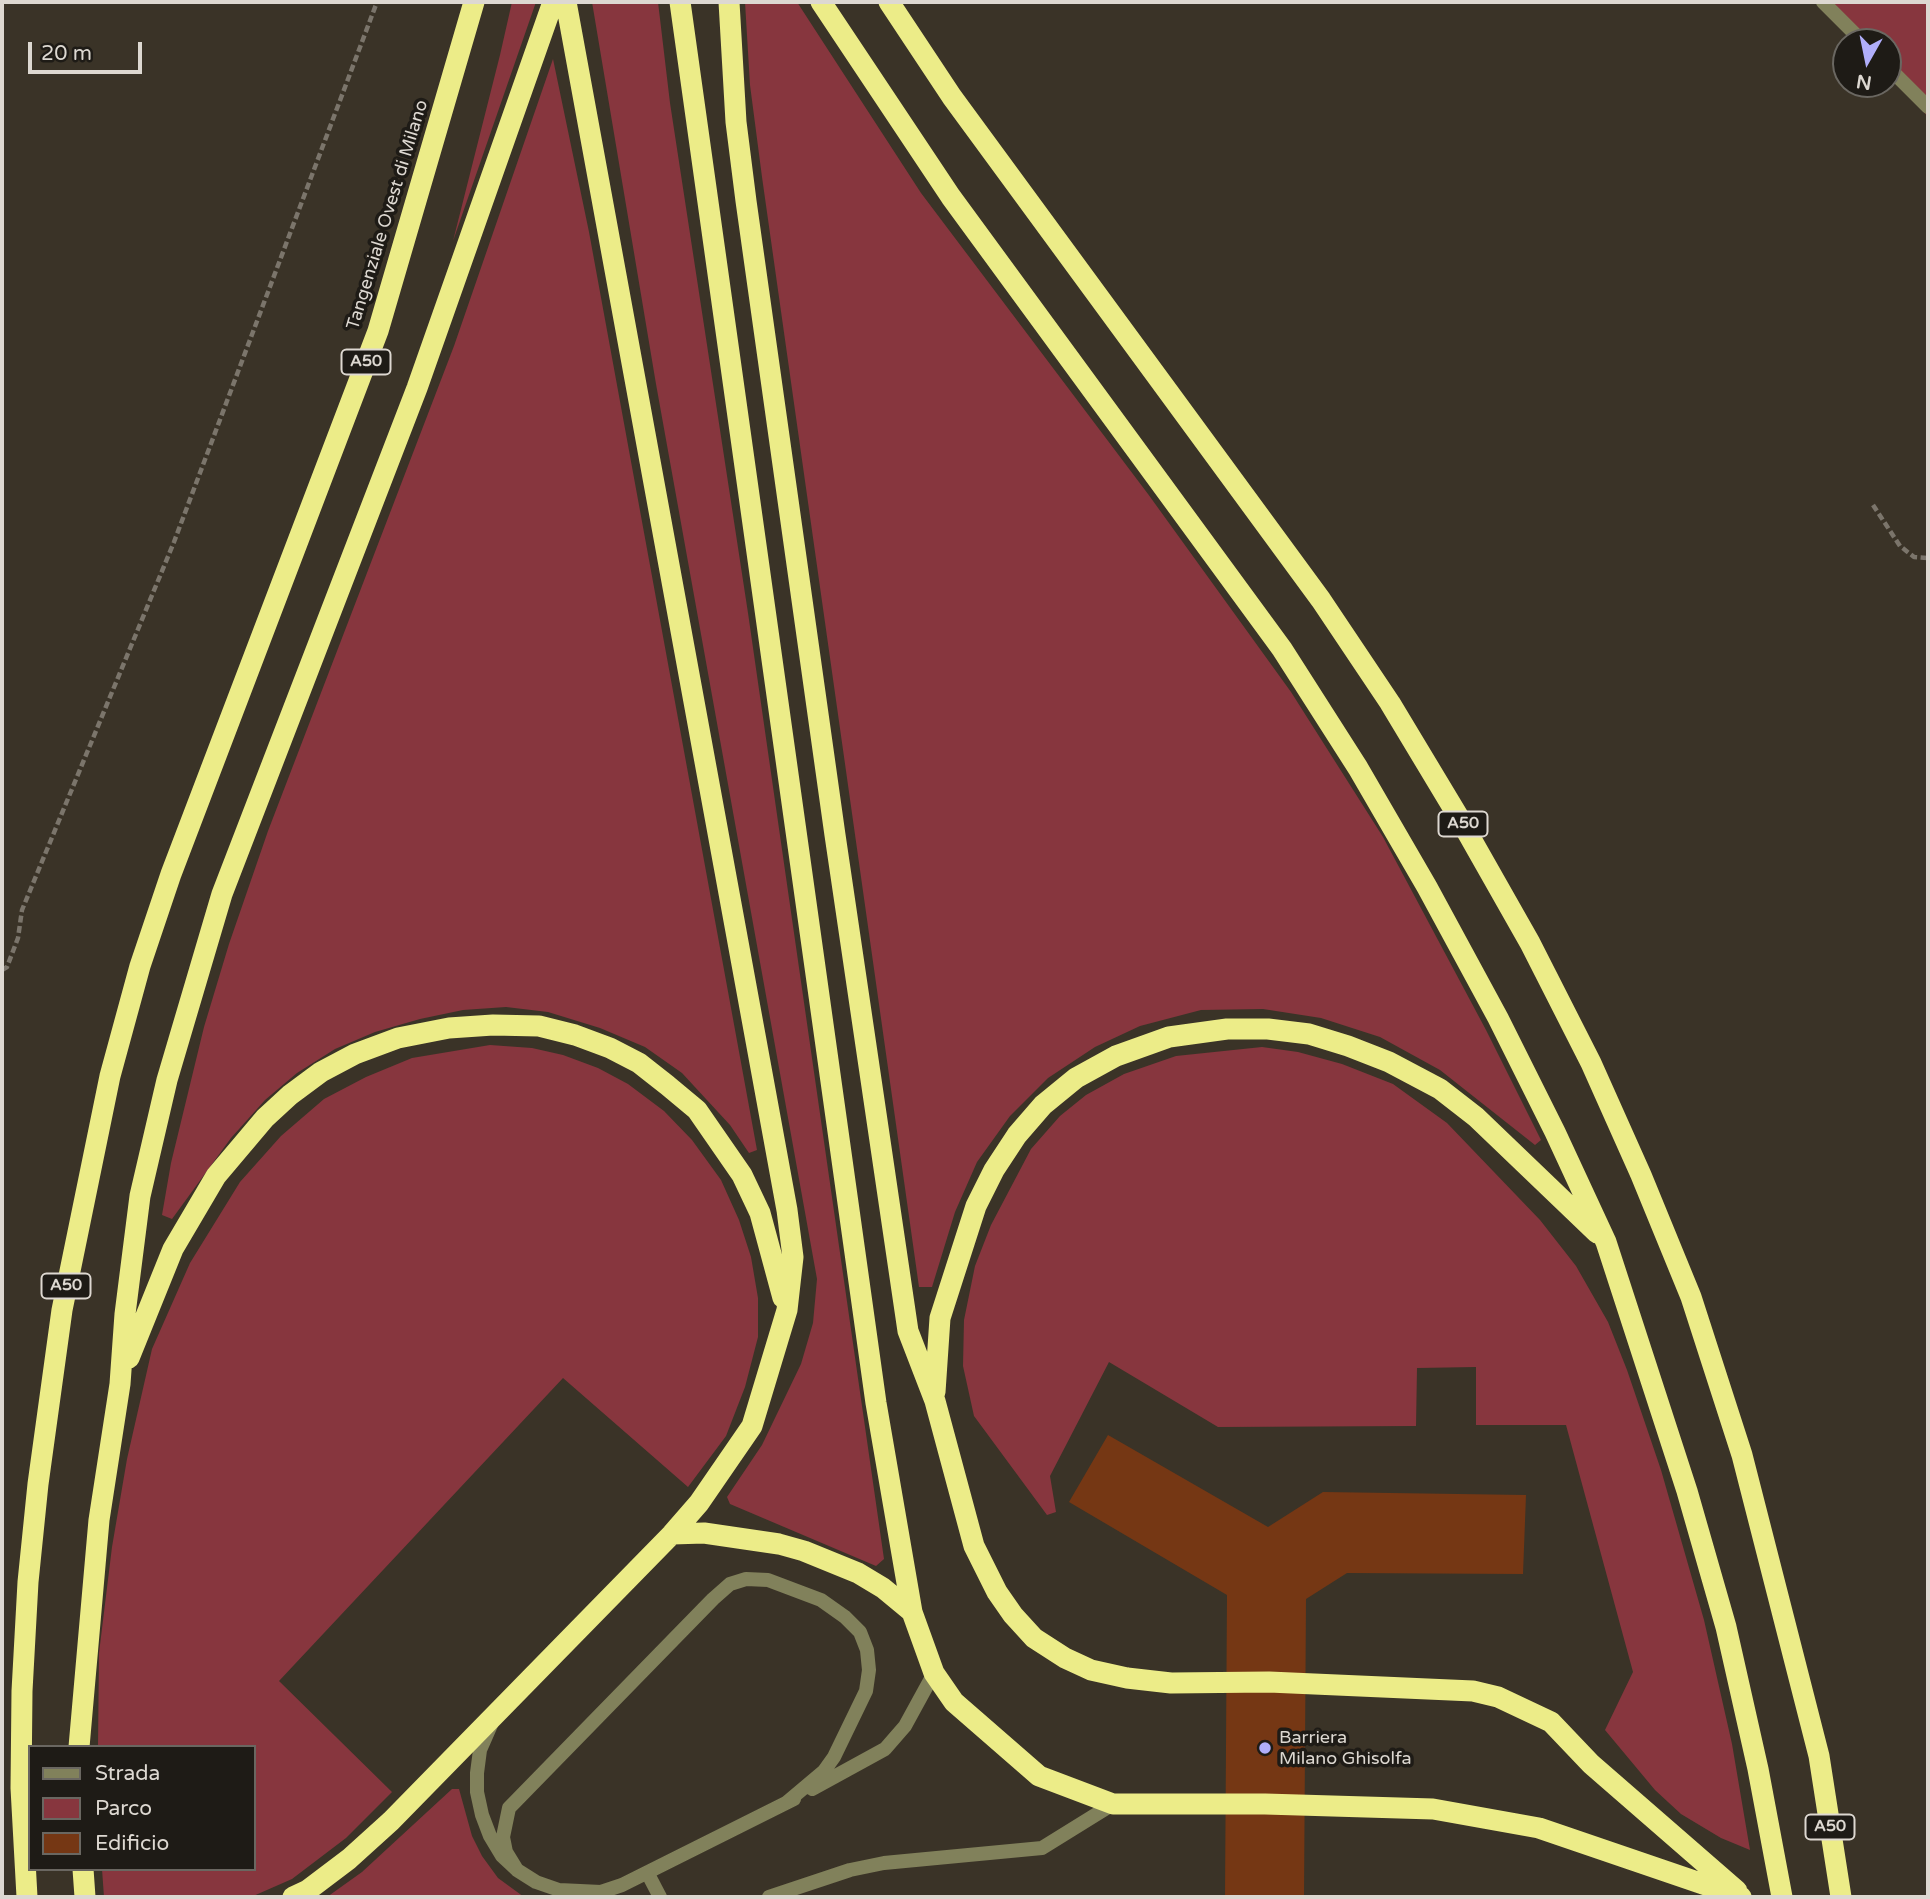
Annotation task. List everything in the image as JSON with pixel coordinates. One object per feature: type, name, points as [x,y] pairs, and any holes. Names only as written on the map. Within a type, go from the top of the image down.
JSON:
[{"type":"highway","name":"Tangenziale Ovest di Milano","points":[[27,1889],[21,1788],[27,1582],[62,1310],[110,1076],[140,966],[171,874],[378,331],[474,2]]},
{"type":"highway","points":[[79,1745],[99,1520],[120,1384],[125,1314],[140,1196],[167,1080],[222,894],[416,388],[553,2]]},
{"type":"highway","points":[[293,1897],[349,1860],[391,1821],[672,1534],[699,1503],[752,1426],[787,1310],[793,1257],[787,1210],[566,2]]},
{"type":"highway","points":[[680,2],[876,1403],[912,1612],[934,1673],[954,1702],[1040,1776],[1113,1804],[1265,1804],[1433,1809],[1539,1828],[1742,1897]]},
{"type":"highway","points":[[729,2],[736,122],[744,187],[908,1331],[934,1401],[974,1545],[992,1580],[1013,1615],[1034,1638],[1065,1658],[1103,1672],[1171,1683],[1282,1683],[1473,1691],[1498,1697],[1551,1722],[1591,1764],[1742,1897]]},
{"type":"highway","points":[[821,2],[951,197],[1282,649],[1358,768],[1427,887],[1526,1075],[1606,1242],[1695,1516],[1726,1628],[1758,1769],[1782,1897]]},
{"type":"highway","name":"A50","points":[[890,2],[952,97],[1321,600],[1404,725],[1530,943],[1591,1063],[1691,1297],[1742,1455],[1819,1756],[1841,1897]]},
{"type":"highway","points":[[120,1384],[173,1249],[216,1176],[265,1118],[321,1072],[355,1054],[398,1038],[449,1028],[493,1025],[539,1027],[575,1035],[610,1048],[639,1063],[667,1084],[697,1110],[742,1175],[760,1213],[787,1310]]},
{"type":"highway","points":[[934,1401],[940,1318],[976,1206],[994,1170],[1017,1135],[1043,1105],[1076,1077],[1116,1056],[1170,1037],[1227,1029],[1268,1029],[1309,1034],[1389,1062],[1440,1089],[1476,1117],[1606,1242]]},
{"type":"highway","points":[[672,1534],[704,1533],[779,1544],[804,1551],[858,1573],[883,1588],[912,1612]]},
{"type":"street","points":[[1823,2],[1849,28]]},
{"type":"street","points":[[1902,81],[1928,107]]},
{"type":"street","points":[[517,1870],[506,1852],[503,1837],[509,1808],[713,1599],[730,1584],[747,1579],[768,1580],[821,1600],[860,1632],[867,1650],[869,1670],[866,1691],[834,1757],[824,1771],[786,1803]]},
{"type":"street","points":[[498,1712],[480,1750],[477,1773],[477,1792],[490,1836],[502,1856],[536,1882],[559,1889],[601,1892],[648,1874],[885,1749],[905,1726],[934,1673]]},
{"type":"street","points":[[769,1897],[850,1870],[884,1863],[1042,1847],[1113,1804]]},
{"type":"street","points":[[648,1874],[660,1897]]},
{"type":"path","points":[[2,970],[6,967],[18,938],[22,910],[174,542],[377,2]]},
{"type":"path","points":[[1873,505],[1900,546],[1914,557],[1928,558]]},
{"type":"green space","points":[[512,2],[536,2],[453,241],[500,55]]},
{"type":"green space","points":[[592,2],[658,2],[670,103],[748,613],[884,1559],[876,1566],[730,1504],[727,1497],[762,1445],[801,1364],[813,1323],[817,1279],[656,384]]},
{"type":"green space","points":[[745,2],[797,2],[921,193],[1148,494],[1291,692],[1383,837],[1541,1140],[1535,1145],[1440,1070],[1380,1037],[1321,1018],[1263,1009],[1201,1010],[1140,1026],[1095,1047],[1048,1078],[1010,1116],[977,1162],[955,1212],[932,1287],[919,1287],[762,177],[750,85]]},
{"type":"green space","points":[[1830,2],[1928,2],[1928,117],[1902,86],[1902,28],[1852,28]]},
{"type":"green space","points":[[553,59],[589,232],[757,1150],[749,1153],[730,1125],[682,1073],[645,1047],[600,1028],[548,1012],[506,1007],[463,1010],[375,1032],[335,1049],[297,1073],[265,1100],[231,1138],[172,1219],[162,1215],[171,1163],[204,1027],[229,944],[268,831],[454,346]]},
{"type":"green space","points":[[490,1045],[532,1048],[563,1055],[598,1068],[628,1084],[664,1111],[692,1140],[721,1180],[739,1220],[751,1257],[758,1298],[758,1337],[745,1387],[726,1436],[688,1487],[563,1378],[279,1681],[392,1792],[346,1838],[292,1879],[251,1897],[104,1897],[102,1871],[256,1871],[256,1745],[98,1745],[99,1653],[112,1547],[127,1459],[152,1349],[190,1263],[240,1182],[281,1136],[324,1099],[366,1077],[412,1058]]},
{"type":"green space","points":[[1262,1047],[1298,1052],[1342,1064],[1393,1084],[1447,1123],[1540,1220],[1576,1266],[1608,1322],[1661,1470],[1704,1620],[1732,1744],[1750,1850],[1721,1838],[1681,1814],[1655,1790],[1605,1730],[1633,1672],[1566,1425],[1476,1425],[1476,1367],[1417,1368],[1416,1426],[1218,1427],[1109,1362],[1050,1476],[1056,1512],[1047,1515],[974,1416],[963,1366],[964,1320],[975,1266],[991,1225],[1031,1149],[1060,1116],[1086,1095],[1124,1074],[1176,1056]]},
{"type":"green space","points":[[452,1789],[459,1789],[472,1836],[482,1856],[498,1878],[524,1897],[327,1897],[362,1872]]},
{"type":"building","points":[[1108,1435],[1268,1527],[1323,1492],[1526,1495],[1523,1574],[1347,1573],[1306,1599],[1304,1897],[1225,1897],[1227,1595],[1069,1502]]},
{"type":"place","name":"Barriera Milano Ghisolfa","points":[[1265,1748]]}]
